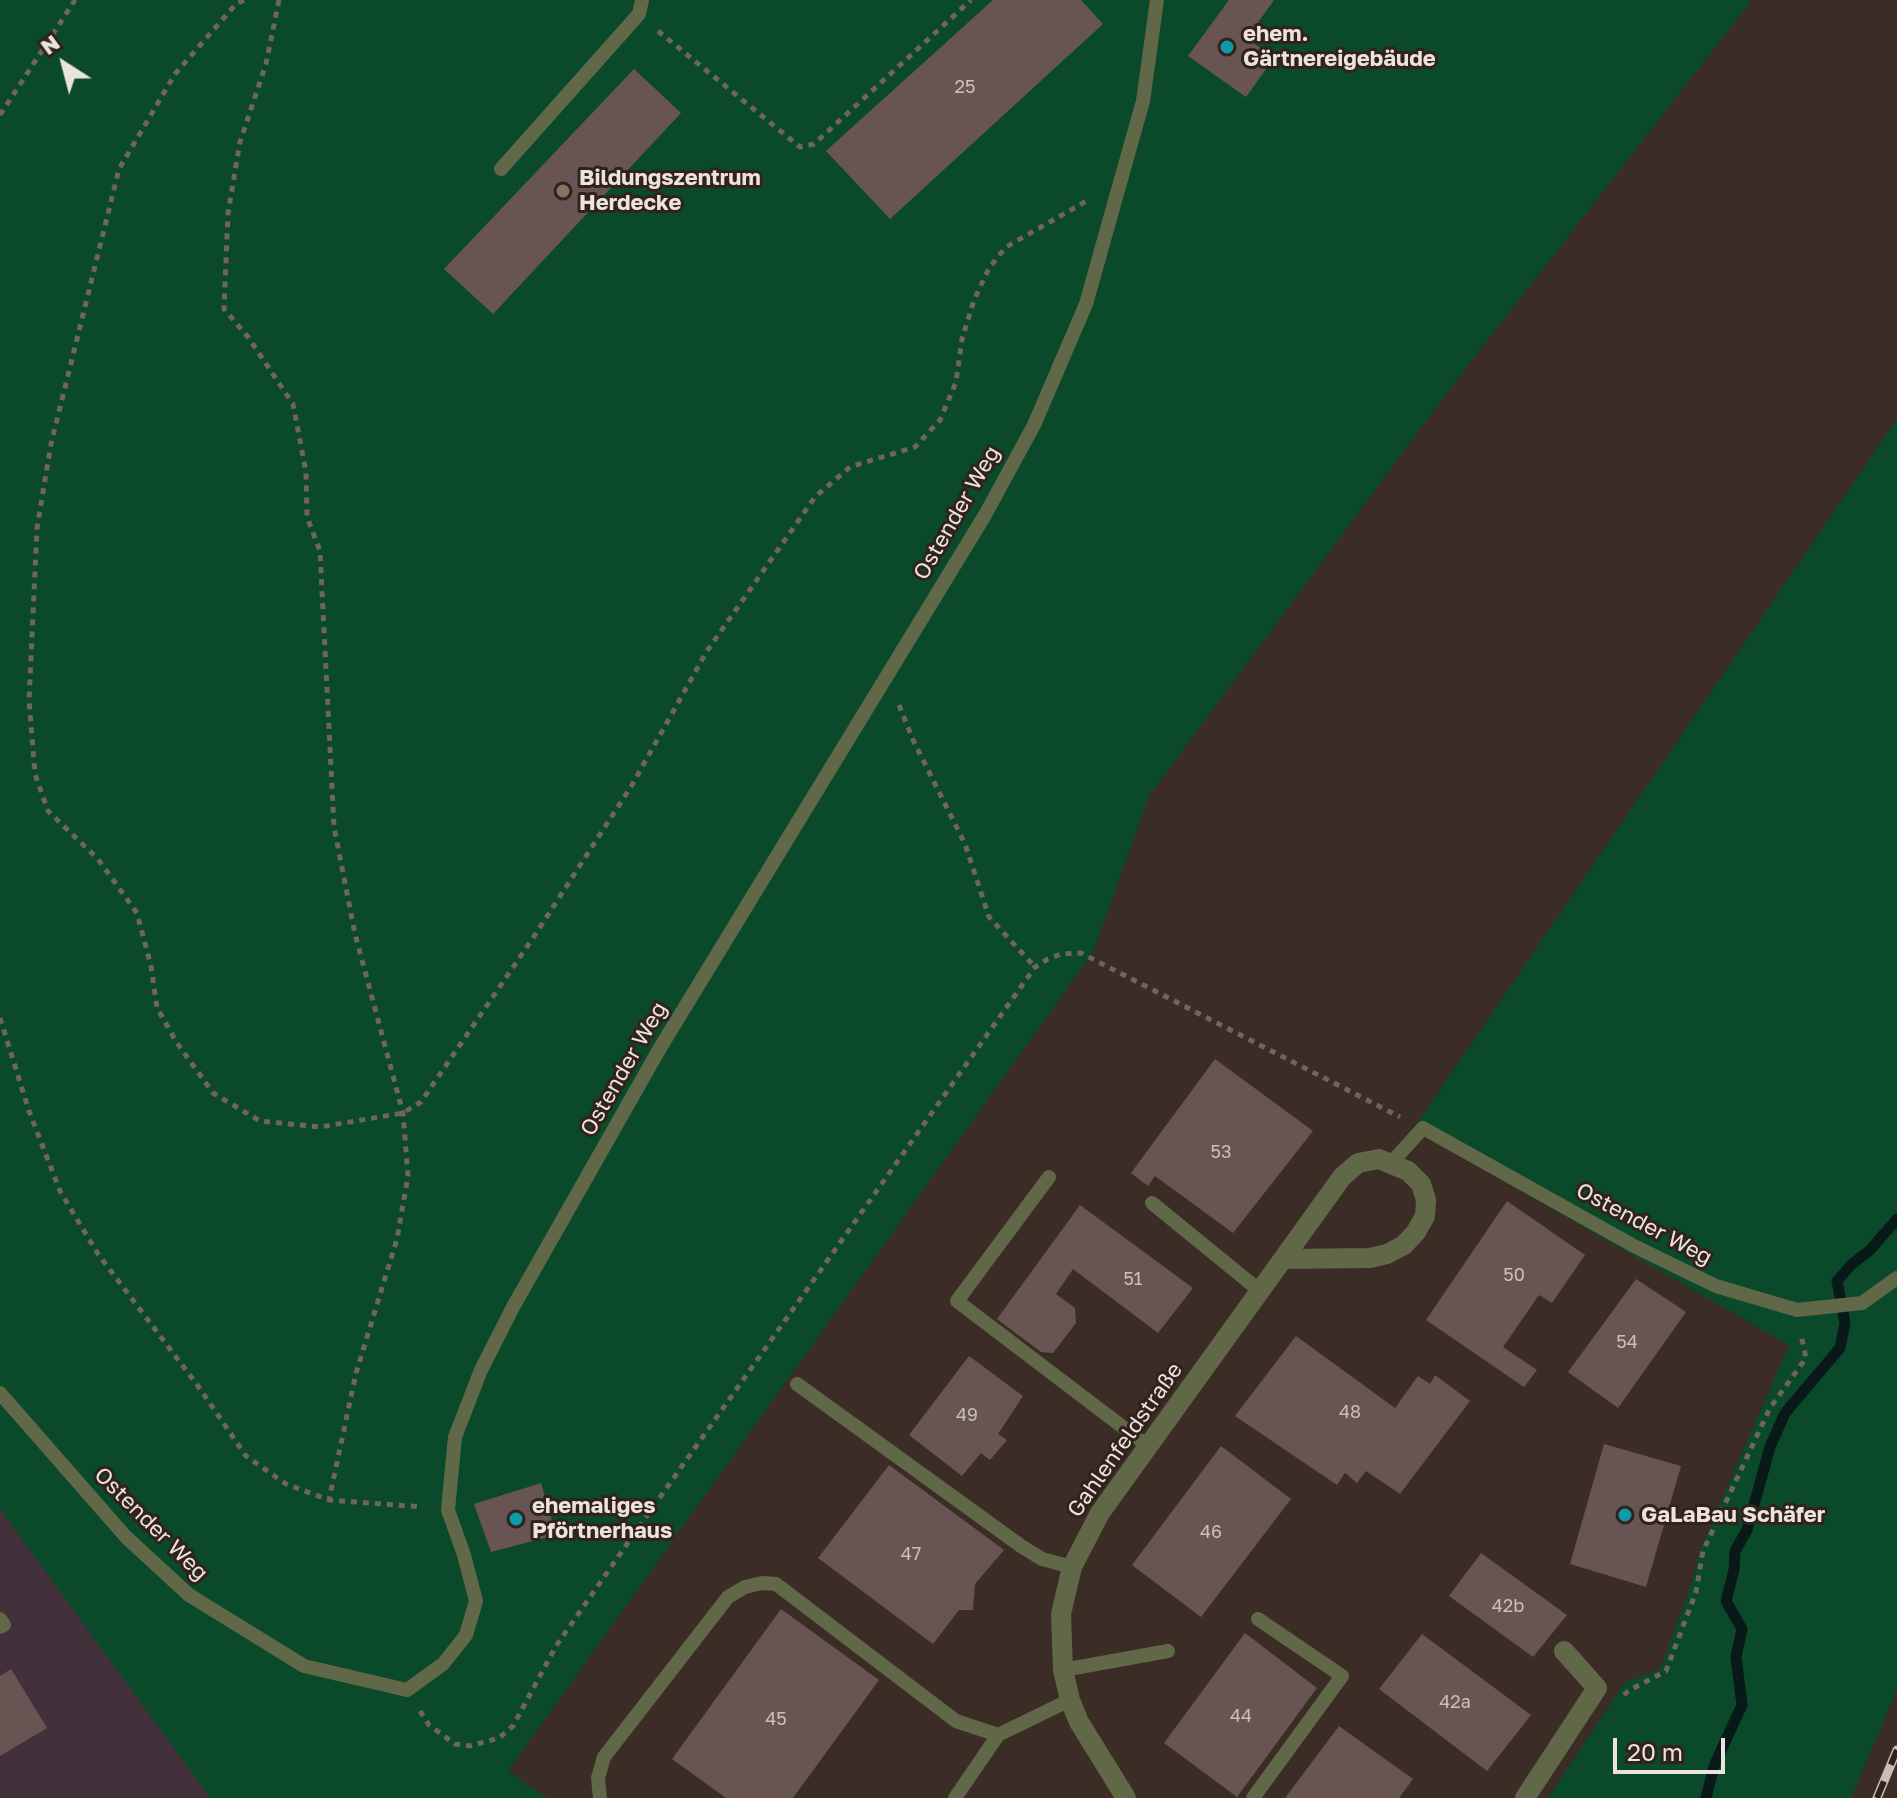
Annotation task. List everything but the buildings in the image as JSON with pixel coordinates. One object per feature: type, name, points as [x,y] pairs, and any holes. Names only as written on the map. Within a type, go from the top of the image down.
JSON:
[{"type":"street","name":"Gahlenfeldstraße","points":[[1126,1798],[1079,1722],[1070,1700],[1063,1670],[1061,1614],[1072,1567],[1100,1513],[1342,1177],[1358,1163],[1379,1159],[1392,1162]]},
{"type":"street","points":[[1284,1259],[1370,1258],[1404,1245],[1425,1216],[1426,1200],[1421,1184],[1408,1171],[1392,1162]]},
{"type":"street","points":[[1525,1798],[1597,1688],[1564,1651]]},
{"type":"lane","name":"Ostender Weg","points":[[0,1393],[126,1537],[189,1595],[304,1666],[407,1690],[443,1664],[466,1635],[476,1601],[448,1510],[455,1437],[481,1370],[513,1307],[660,1048],[985,515],[1034,425],[1086,304],[1143,101],[1157,0]]},
{"type":"lane","points":[[501,169],[640,7]]},
{"type":"lane","points":[[1392,1162],[1423,1128]]},
{"type":"lane","name":"Ostender Weg","points":[[1423,1128],[1634,1246],[1716,1286],[1797,1310],[1862,1303],[1897,1278]]},
{"type":"lane","points":[[1049,1177],[957,1301],[1149,1447]]},
{"type":"lane","points":[[1152,1203],[1260,1291]]},
{"type":"lane","points":[[797,1384],[1021,1546],[1042,1559],[1072,1567]]},
{"type":"lane","points":[[600,1798],[598,1778],[604,1757],[728,1597],[745,1587],[762,1583],[776,1584],[956,1721],[998,1735]]},
{"type":"lane","points":[[0,1619],[4,1625],[0,1627]]},
{"type":"lane","points":[[1253,1798],[1342,1676],[1258,1619]]},
{"type":"lane","points":[[1063,1670],[1168,1651]]},
{"type":"lane","points":[[955,1798],[998,1735],[1070,1700]]},
{"type":"path","points":[[0,115],[75,0]]},
{"type":"path","points":[[244,0],[232,2],[175,74],[119,169],[51,444],[37,528],[29,700],[35,774],[48,811],[98,859],[137,913],[151,966],[157,1008],[177,1043],[213,1093],[260,1121],[320,1127],[403,1113],[421,1102],[632,785],[707,651],[815,497],[850,467],[915,447],[940,420],[956,382],[962,339],[974,300],[989,268],[1006,247],[1121,182]]},
{"type":"path","points":[[279,0],[266,64],[240,142],[228,213],[224,309],[248,337],[293,404],[306,472],[307,517],[320,551],[334,827],[355,934],[403,1113],[408,1176],[397,1239],[356,1373],[329,1500]]},
{"type":"path","points":[[640,7],[800,147],[814,144],[971,0]]},
{"type":"path","points":[[886,673],[913,740],[965,844],[989,917],[1035,967]]},
{"type":"path","points":[[407,1690],[429,1725],[455,1744],[470,1746],[499,1738],[513,1726],[556,1646],[1035,967],[1061,954],[1081,953],[1423,1128]]},
{"type":"path","points":[[0,1018],[29,1111],[60,1191],[98,1254],[198,1386],[246,1456],[286,1484],[329,1500],[448,1510]]},
{"type":"path","points":[[1619,1702],[1628,1691],[1666,1671],[1696,1592],[1703,1551],[1770,1408],[1806,1358],[1797,1310]]},
{"type":"shaded area","points":[[0,1488],[226,1798],[0,1798]]},
{"type":"green space","points":[[0,0],[1752,0],[1452,386],[1149,796],[1093,952],[508,1771],[547,1798],[210,1798],[0,1509]]},
{"type":"green space","points":[[1897,419],[1897,1689],[1851,1798],[1548,1798],[1625,1682],[1660,1669],[1689,1591],[1700,1550],[1789,1345],[1413,1129]]},
{"type":"waterway","points":[[1706,1798],[1714,1766],[1742,1705],[1736,1657],[1742,1629],[1726,1601],[1735,1551],[1747,1530],[1770,1447],[1785,1413],[1840,1348],[1845,1323],[1837,1281],[1897,1219]]},
{"type":"railway","points":[[1877,1798],[1897,1750]]},
{"type":"place","name":"ehem. Gärtnereigebäude","points":[[1227,47]]},
{"type":"place","name":"Bildungszentrum Herdecke","points":[[563,191]]},
{"type":"place","name":"GaLaBau Schäfer","points":[[1625,1515]]},
{"type":"place","name":"ehemaliges Pförtnerhaus","points":[[516,1519]]}]
